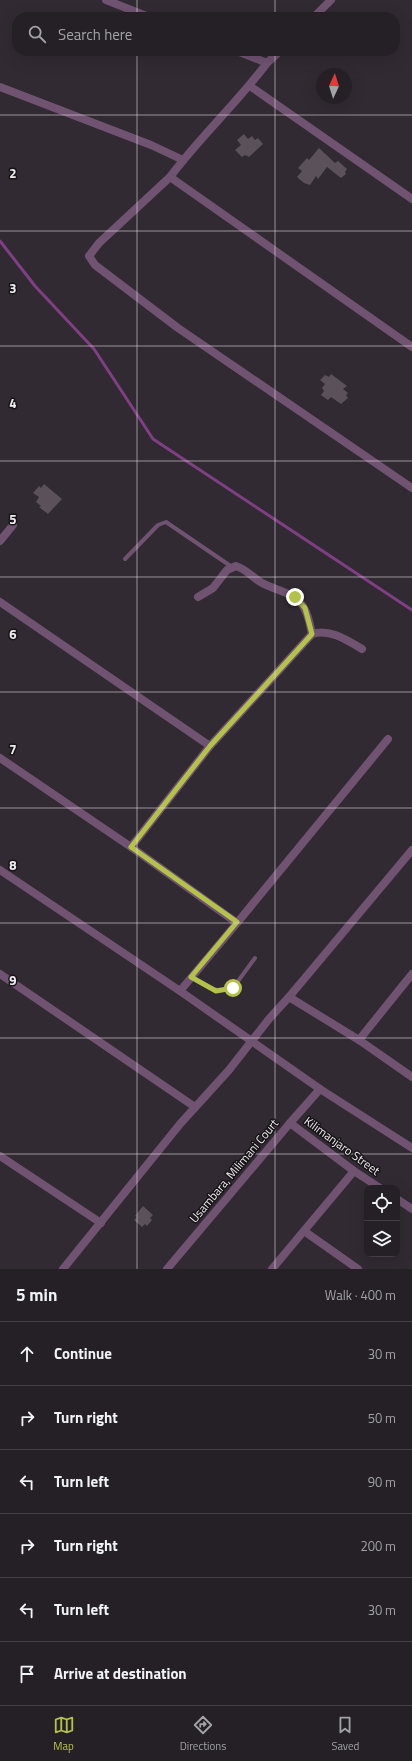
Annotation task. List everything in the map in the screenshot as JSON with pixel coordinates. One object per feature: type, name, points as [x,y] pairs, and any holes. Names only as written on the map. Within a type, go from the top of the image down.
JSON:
[{"type":"street","points":[[106,0],[136,12]]},
{"type":"street","points":[[319,12],[331,0]]},
{"type":"street","points":[[249,56],[267,64]]},
{"type":"street","points":[[275,56],[183,160],[170,177],[92,250],[89,256],[95,265],[178,328],[412,488]]},
{"type":"street","points":[[250,86],[412,199]]},
{"type":"street","points":[[0,87],[151,144],[183,160]]},
{"type":"street","points":[[170,177],[412,347]]},
{"type":"street","points":[[0,541],[13,525]]},
{"type":"street","points":[[198,597],[213,588],[227,570],[232,567],[241,568],[263,583],[289,594],[300,601],[307,615],[312,634]]},
{"type":"street","points":[[0,602],[210,746]]},
{"type":"street","points":[[131,847],[210,746],[312,634],[325,632],[346,640],[362,649]]},
{"type":"street","points":[[180,991],[388,739]]},
{"type":"street","points":[[0,758],[131,847],[237,922]]},
{"type":"street","points":[[63,1269],[195,1107],[230,1070],[252,1041],[412,850]]},
{"type":"street","points":[[0,870],[180,991],[320,1089],[412,1148]]},
{"type":"street","points":[[0,974],[195,1107]]},
{"type":"street","points":[[359,1040],[409,982],[412,974]]},
{"type":"street","points":[[289,997],[359,1040],[412,1076]]},
{"type":"street","name":"Usambara, Milimani Court","points":[[167,1269],[320,1089]]},
{"type":"street","name":"Kilimanjaro Street","points":[[290,1123],[354,1171],[375,1185]]},
{"type":"street","points":[[0,1156],[101,1223]]},
{"type":"street","points":[[272,1269],[354,1171]]},
{"type":"street","points":[[400,1201],[412,1209]]},
{"type":"street","points":[[304,1231],[358,1269]]},
{"type":"lane","points":[[125,559],[158,525],[166,522],[232,567]]},
{"type":"lane","points":[[191,977],[213,990],[228,990],[233,988],[255,958]]},
{"type":"building","points":[[244,134],[248,139],[252,136],[255,140],[258,138],[263,144],[249,157],[245,155],[242,157],[235,150],[241,145],[237,140]]},
{"type":"building","points":[[319,148],[335,163],[338,161],[347,169],[345,172],[346,174],[341,178],[327,167],[318,179],[316,176],[310,185],[304,183],[297,177],[302,171],[298,168],[307,158],[309,160]]},
{"type":"building","points":[[331,374],[347,386],[343,389],[348,393],[346,395],[348,398],[341,404],[331,397],[328,400],[321,395],[324,391],[322,388],[325,384],[320,380],[325,375],[329,377]]},
{"type":"building","points":[[44,484],[62,499],[48,514],[39,507],[41,506],[36,502],[39,497],[33,493],[39,486],[41,488]]},
{"type":"building","points":[[143,1206],[153,1215],[150,1218],[152,1220],[147,1226],[145,1224],[142,1227],[134,1220],[137,1217],[135,1216]]},
{"type":"waterway","points":[[0,241],[35,286],[94,349],[153,439],[412,610]]},
{"type":"route","points":[[233,988],[216,991],[191,977],[237,922],[131,847],[210,746],[266,685],[299,646],[312,634],[305,608],[295,597]]}]
